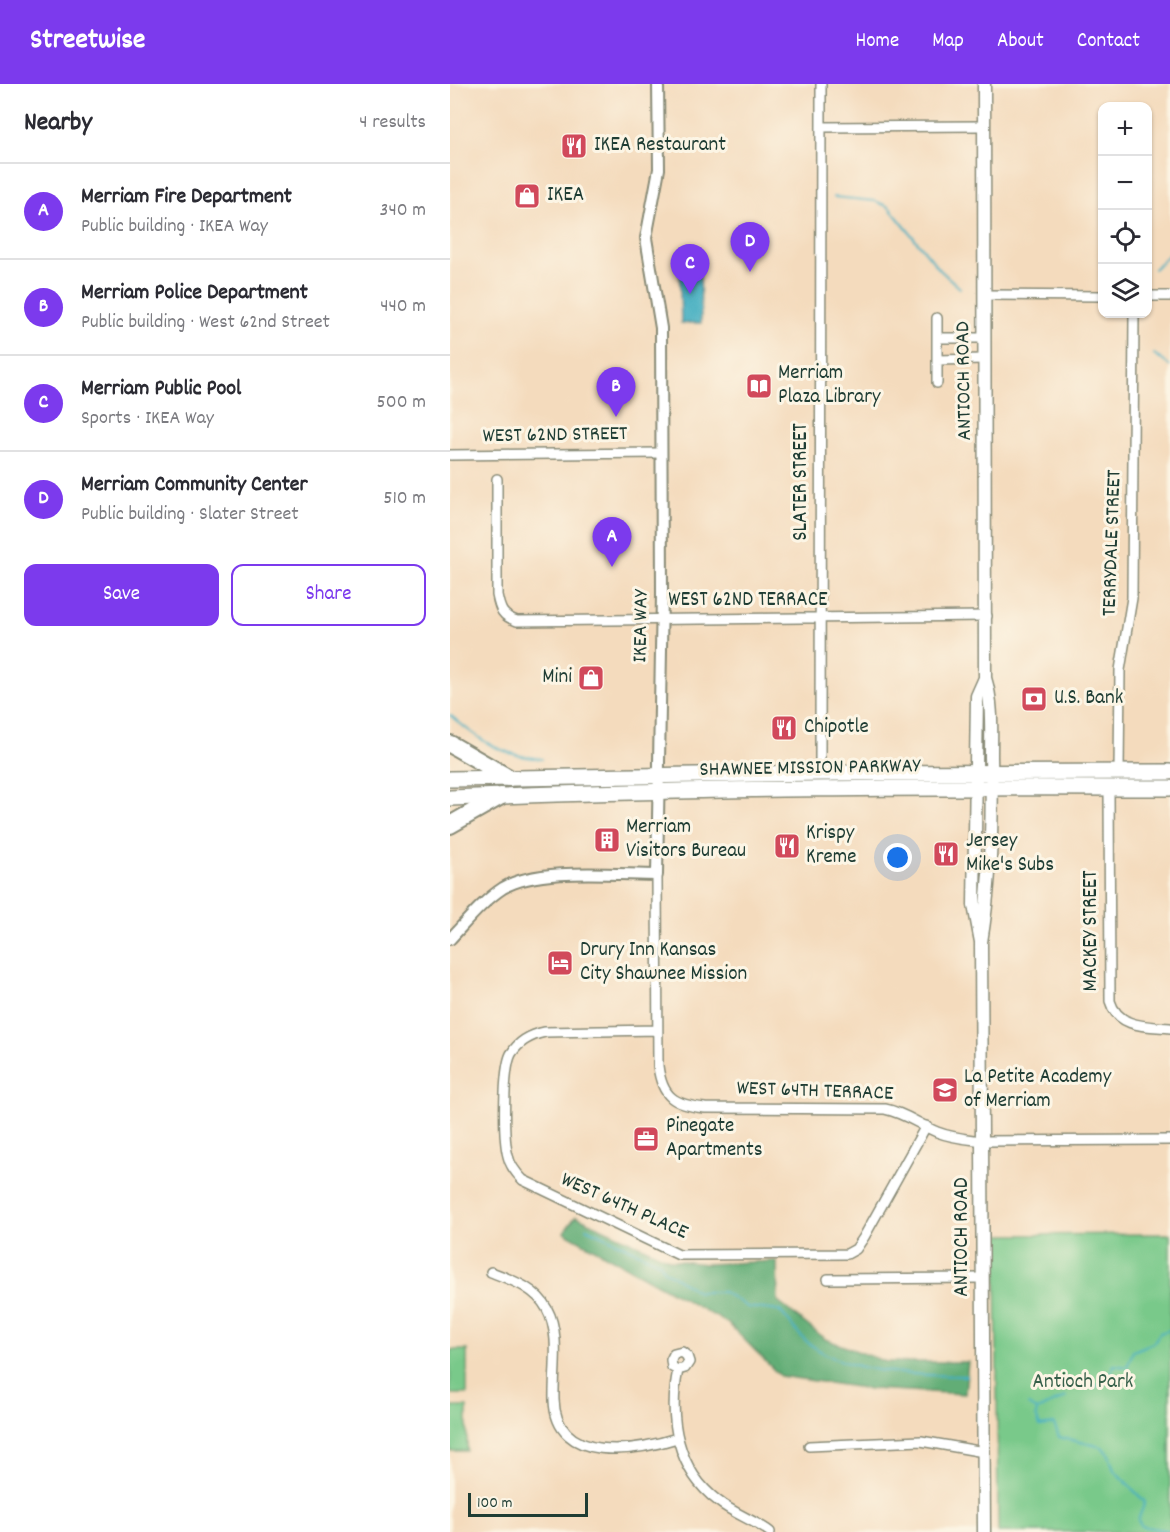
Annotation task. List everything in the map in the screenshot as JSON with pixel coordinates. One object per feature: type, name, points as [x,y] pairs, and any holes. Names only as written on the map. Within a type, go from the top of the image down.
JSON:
[{"type":"highway","points":[[450,744],[509,778]]},
{"type":"highway","name":"SHAWNEE MISSION PARKWAY","points":[[450,798],[820,773],[992,780],[1119,772],[1170,772]]},
{"type":"highway","points":[[769,791],[814,779],[820,773]]},
{"type":"highway","name":"SHAWNEE MISSION PARKWAY","points":[[450,779],[509,778],[769,791],[974,780]]},
{"type":"highway","name":"SHAWNEE MISSION PARKWAY","points":[[992,780],[1110,788],[1170,788]]},
{"type":"highway","points":[[450,825],[501,796]]},
{"type":"main road","name":"ANTIOCH ROAD","points":[[984,84],[987,616],[985,678],[991,696],[992,780],[987,904],[981,942],[984,1532]]},
{"type":"main road","name":"ANTIOCH ROAD","points":[[981,942],[974,904],[974,780],[977,696],[985,678]]},
{"type":"street","name":"IKEA WAY","points":[[657,874],[662,619],[661,328],[646,238],[660,169],[658,84]]},
{"type":"street","name":"SLATER STREET","points":[[820,773],[821,84]]},
{"type":"street","points":[[821,127],[983,126]]},
{"type":"street","points":[[984,296],[1098,296]]},
{"type":"street","points":[[1152,296],[1170,296]]},
{"type":"street","points":[[937,318],[937,383]]},
{"type":"street","name":"TERRYDALE STREET","points":[[1119,772],[1120,670],[1132,598],[1134,318]]},
{"type":"street","points":[[937,338],[984,338]]},
{"type":"street","points":[[937,360],[984,359]]},
{"type":"street","name":"WEST 62ND STREET","points":[[450,455],[661,453]]},
{"type":"street","name":"WEST 62ND TERRACE","points":[[497,479],[497,595],[501,612],[507,618],[517,621],[987,616]]},
{"type":"street","name":"MACKEY STREET","points":[[1110,788],[1110,1001],[1119,1018],[1127,1022],[1170,1028]]},
{"type":"street","points":[[450,939],[494,895],[516,882],[548,875],[657,874],[657,1030]]},
{"type":"street","name":"WEST 64TH TERRACE","points":[[657,1030],[660,1084],[671,1098],[681,1105],[705,1108],[885,1109],[905,1113],[926,1126],[957,1138],[983,1141],[1170,1140]]},
{"type":"street","name":"WEST 64TH PLACE","points":[[657,1030],[545,1032],[530,1036],[520,1043],[512,1052],[506,1072],[507,1149],[514,1170],[523,1180],[678,1256],[847,1254],[856,1249],[864,1237],[926,1126]]},
{"type":"street","points":[[491,1272],[533,1292],[548,1310],[553,1328],[554,1403],[560,1423],[568,1433],[581,1443],[605,1450],[628,1450],[677,1438]]},
{"type":"street","points":[[828,1279],[982,1278]]},
{"type":"street","points":[[678,1370],[672,1396],[677,1438],[687,1464],[706,1490],[731,1510],[770,1532]]},
{"type":"street","points":[[809,1446],[914,1441],[940,1443],[984,1452]]},
{"type":"green space","points":[[576,1216],[671,1260],[706,1264],[777,1261],[778,1302],[825,1339],[886,1362],[968,1362],[965,1394],[870,1389],[780,1376],[729,1324],[564,1232]]},
{"type":"green space","name":"Antioch Park","points":[[1170,1234],[1170,1532],[998,1532],[996,1235]]},
{"type":"green space","points":[[450,1350],[467,1350],[467,1394],[450,1394]]},
{"type":"green space","points":[[450,1407],[467,1407],[467,1451],[450,1451]]},
{"type":"water","points":[[679,252],[693,255],[700,264],[701,323],[681,323]]},
{"type":"waterway","points":[[834,197],[875,201],[889,207],[940,270],[960,288]]},
{"type":"waterway","points":[[1154,269],[1170,254]]},
{"type":"waterway","points":[[1154,354],[1170,366]]},
{"type":"waterway","points":[[450,715],[492,746],[515,755],[542,759]]},
{"type":"waterway","points":[[586,1228],[659,1262],[664,1270],[698,1292],[724,1292],[747,1307],[780,1311],[805,1340],[821,1352],[840,1360],[882,1371],[966,1376]]},
{"type":"waterway","points":[[1093,1387],[1106,1382],[1114,1365],[1127,1367],[1133,1351],[1153,1343],[1160,1333],[1170,1330]]},
{"type":"waterway","points":[[1028,1405],[1037,1410],[1066,1397]]},
{"type":"waterway","points":[[1037,1410],[1036,1416],[1040,1426],[1054,1424],[1059,1437],[1102,1447],[1109,1455],[1114,1470],[1145,1502],[1138,1520],[1141,1526],[1170,1531]]},
{"type":"place","name":"IKEA Restaurant","points":[[574,146]]},
{"type":"place","name":"IKEA","points":[[527,196]]},
{"type":"place","name":"Merriam Community Center","points":[[750,272]]},
{"type":"place","name":"Merriam Public Pool","points":[[690,294]]},
{"type":"place","name":"Merriam Plaza Library","points":[[759,386]]},
{"type":"place","name":"Merriam Police Department","points":[[616,417]]},
{"type":"place","name":"Merriam Fire Department","points":[[612,567]]},
{"type":"place","name":"Mini","points":[[591,678]]},
{"type":"place","name":"U.S. Bank","points":[[1034,699]]},
{"type":"place","name":"Chipotle","points":[[784,728]]},
{"type":"place","name":"Merriam Visitors Bureau","points":[[607,840]]},
{"type":"place","name":"Krispy Kreme","points":[[787,846]]},
{"type":"place","name":"Jersey Mike's Subs","points":[[946,854]]},
{"type":"place","name":"Drury Inn Kansas City Shawnee Mission","points":[[560,963]]},
{"type":"place","name":"La Petite Academy of Merriam","points":[[945,1090]]},
{"type":"place","name":"Pinegate Apartments","points":[[646,1139]]}]
